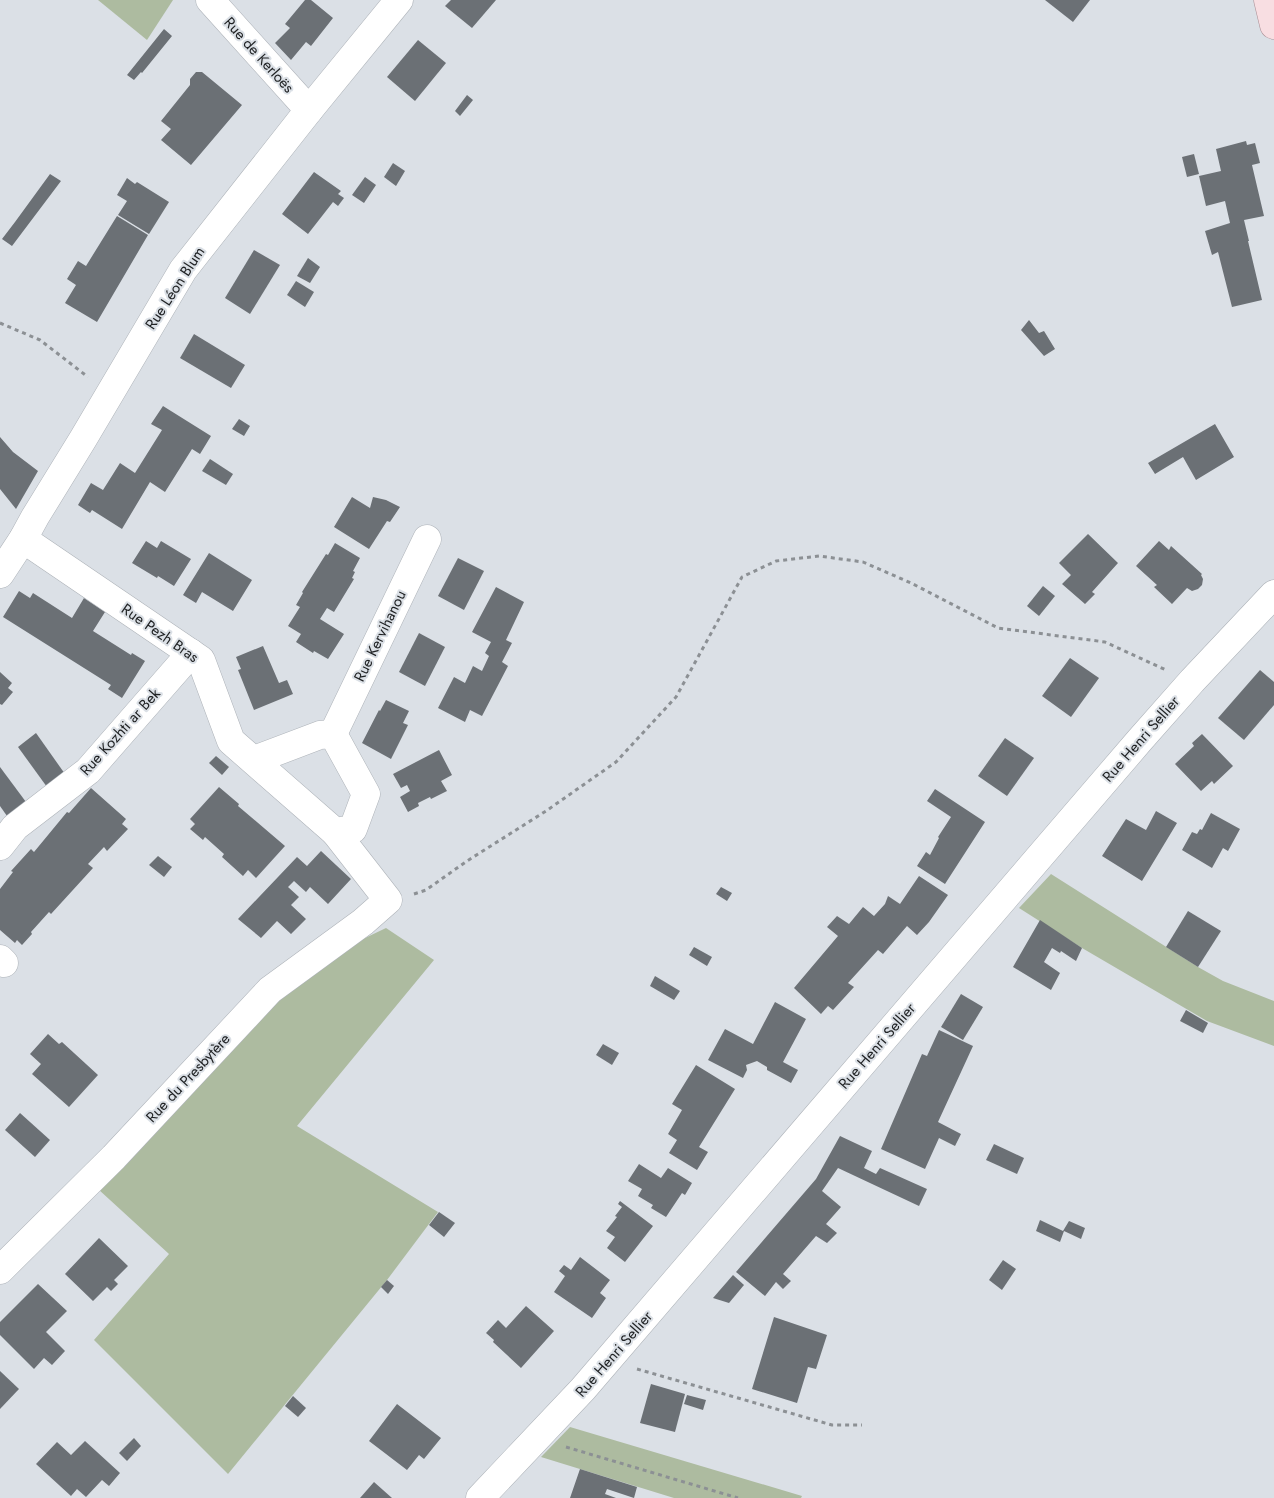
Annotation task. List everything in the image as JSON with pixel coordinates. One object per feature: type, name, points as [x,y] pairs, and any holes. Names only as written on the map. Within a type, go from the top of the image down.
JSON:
[{"type":"main road","points":[[1268,0],[1274,24]]},
{"type":"street","name":"Rue de Kerloës","points":[[210,0],[308,110]]},
{"type":"street","name":"Rue Léon Blum","points":[[0,574],[110,395],[183,270],[308,110],[399,0]]},
{"type":"street","name":"Rue Pezh Bras","points":[[23,539],[202,660],[231,741],[335,832],[388,900]]},
{"type":"street","name":"Rue Kervihanou","points":[[333,734],[427,539]]},
{"type":"street","name":"Rue Henri Sellier","points":[[480,1498],[612,1356],[1192,682],[1274,594]]},
{"type":"street","name":"Rue Kozhti ar Bek","points":[[0,846],[16,827],[88,771],[191,653]]},
{"type":"street","points":[[254,760],[320,735],[333,734],[366,794],[353,829],[335,832]]},
{"type":"street","name":"Rue du Presbytère","points":[[0,1270],[114,1157],[270,990],[363,922],[388,900]]},
{"type":"path","points":[[0,323],[40,340],[110,395]]},
{"type":"path","points":[[388,900],[426,890],[467,861],[546,811],[616,762],[676,697],[742,576],[776,561],[819,556],[863,562],[911,583],[998,628],[1104,642],[1192,682]]},
{"type":"path","points":[[612,1356],[638,1369],[832,1425],[862,1425]]},
{"type":"path","points":[[537,1438],[738,1498]]},
{"type":"green space","points":[[98,0],[173,0],[147,40]]},
{"type":"green space","points":[[1051,874],[1198,967],[1223,981],[1274,1001],[1274,1046],[1207,1021],[1082,948],[1019,908]]},
{"type":"green space","points":[[386,928],[434,960],[297,1126],[438,1212],[387,1280],[228,1474],[94,1340],[169,1254],[98,1189],[315,962]]},
{"type":"green space","points":[[570,1427],[802,1496],[801,1498],[674,1498],[541,1457]]},
{"type":"building","points":[[305,0],[311,0],[333,18],[311,46],[306,42],[291,60],[275,43],[290,28],[285,24]]},
{"type":"building","points":[[451,0],[496,0],[472,28],[445,6]]},
{"type":"building","points":[[1045,0],[1090,0],[1073,22]]},
{"type":"building","points":[[164,29],[172,36],[134,80],[127,75]]},
{"type":"building","points":[[418,40],[446,63],[415,101],[387,77]]},
{"type":"building","points":[[196,72],[202,72],[242,105],[191,165],[161,140],[171,129],[161,121],[190,85],[190,79]]},
{"type":"building","points":[[467,95],[473,100],[460,116],[455,111]]},
{"type":"building","points":[[1246,141],[1247,145],[1255,143],[1260,163],[1252,165],[1264,216],[1244,220],[1262,300],[1232,307],[1218,252],[1212,255],[1205,231],[1230,223],[1225,201],[1206,206],[1199,176],[1221,171],[1216,149]]},
{"type":"building","points":[[1194,154],[1199,174],[1187,177],[1182,157]]},
{"type":"building","points":[[393,163],[405,171],[396,186],[384,177]]},
{"type":"building","points":[[314,172],[341,191],[338,194],[344,198],[338,206],[333,202],[308,234],[282,214]]},
{"type":"building","points":[[50,174],[61,181],[12,246],[2,239]]},
{"type":"building","points":[[365,177],[376,185],[364,203],[352,195]]},
{"type":"building","points":[[127,178],[169,202],[149,234],[118,215],[127,201],[117,195]]},
{"type":"building","points":[[117,216],[148,235],[97,322],[65,303],[76,285],[67,279],[78,261],[86,266]]},
{"type":"building","points":[[254,250],[280,265],[250,314],[225,298]]},
{"type":"building","points":[[308,258],[320,267],[310,283],[297,276]]},
{"type":"building","points":[[296,281],[314,292],[305,307],[287,295]]},
{"type":"building","points":[[1029,320],[1039,333],[1044,331],[1055,349],[1044,356],[1021,330]]},
{"type":"building","points":[[194,334],[245,365],[231,388],[180,358]]},
{"type":"building","points":[[163,406],[211,436],[200,454],[192,449],[165,492],[150,482],[122,529],[92,510],[90,513],[78,505],[91,483],[103,490],[120,463],[135,473],[162,430],[151,424]]},
{"type":"building","points":[[239,419],[250,426],[244,436],[232,429]]},
{"type":"building","points":[[1215,424],[1234,457],[1196,480],[1183,457],[1155,474],[1148,463]]},
{"type":"building","points":[[0,437],[13,452],[38,471],[16,509],[0,489]]},
{"type":"building","points":[[210,459],[233,474],[226,485],[202,471]]},
{"type":"building","points":[[352,497],[370,508],[373,497],[386,500],[400,507],[390,522],[387,521],[369,549],[334,527]]},
{"type":"building","points":[[1088,534],[1118,563],[1092,592],[1095,594],[1085,604],[1062,584],[1071,575],[1059,563]]},
{"type":"building","points":[[146,541],[157,548],[161,541],[191,559],[174,586],[132,563]]},
{"type":"building","points":[[1159,541],[1169,550],[1171,546],[1202,574],[1202,585],[1198,589],[1192,591],[1187,588],[1172,604],[1154,587],[1157,585],[1136,566]]},
{"type":"building","points":[[335,543],[360,558],[353,571],[355,572],[352,578],[354,579],[334,612],[327,608],[320,619],[344,634],[328,659],[314,651],[313,653],[296,642],[301,634],[288,626],[300,607],[296,605],[302,592]]},
{"type":"building","points":[[209,553],[252,580],[233,611],[202,592],[196,603],[183,595]]},
{"type":"building","points":[[458,558],[484,571],[464,610],[438,596]]},
{"type":"building","points":[[1043,586],[1055,596],[1039,616],[1027,606]]},
{"type":"building","points":[[496,587],[524,602],[506,640],[512,643],[502,662],[508,666],[482,716],[470,710],[465,722],[438,708],[454,677],[465,683],[473,666],[482,671],[489,656],[485,653],[491,642],[472,632]]},
{"type":"building","points":[[19,591],[30,598],[33,593],[72,618],[84,598],[105,612],[93,631],[131,655],[132,653],[145,661],[122,698],[108,689],[111,685],[3,617]]},
{"type":"building","points":[[419,633],[445,647],[425,686],[399,672]]},
{"type":"building","points":[[263,646],[279,683],[287,680],[293,694],[254,710],[238,670],[241,669],[236,657]]},
{"type":"building","points":[[1070,658],[1099,678],[1071,717],[1042,696]]},
{"type":"building","points":[[1260,670],[1274,682],[1274,705],[1244,740],[1218,718]]},
{"type":"building","points":[[0,672],[12,683],[8,688],[13,692],[2,705],[0,704]]},
{"type":"building","points":[[386,700],[409,711],[403,723],[408,725],[391,759],[362,743]]},
{"type":"building","points":[[36,733],[65,774],[47,787],[18,747]]},
{"type":"building","points":[[1202,734],[1233,766],[1214,784],[1212,781],[1201,791],[1175,764],[1194,746],[1192,743]]},
{"type":"building","points":[[1005,738],[1034,758],[1007,796],[978,776]]},
{"type":"building","points":[[439,750],[452,775],[441,781],[447,791],[418,803],[419,806],[408,812],[400,797],[410,791],[407,785],[401,788],[393,774]]},
{"type":"building","points":[[216,756],[229,767],[222,775],[209,763]]},
{"type":"building","points":[[0,767],[26,802],[7,816],[0,806]]},
{"type":"building","points":[[219,787],[239,804],[238,806],[285,846],[256,878],[248,870],[243,876],[222,857],[224,854],[205,837],[203,840],[190,829],[195,824],[190,819]]},
{"type":"building","points":[[91,788],[126,819],[122,824],[128,829],[107,851],[104,847],[88,864],[93,868],[51,914],[49,912],[22,945],[17,940],[15,943],[0,930],[0,889],[13,872],[11,871],[31,849],[34,852],[67,812],[69,813]]},
{"type":"building","points":[[935,789],[985,822],[945,884],[917,866],[926,852],[930,855],[938,837],[951,817],[927,801]]},
{"type":"building","points":[[1156,811],[1177,823],[1142,881],[1102,856],[1126,819],[1146,830]]},
{"type":"building","points":[[1211,813],[1240,829],[1228,851],[1223,848],[1212,868],[1182,850],[1192,832],[1197,834],[1200,829],[1202,830]]},
{"type":"building","points":[[321,851],[351,879],[328,904],[310,887],[306,892],[294,881],[288,887],[299,897],[291,905],[306,919],[291,934],[277,921],[261,938],[238,919],[297,857],[307,866]]},
{"type":"building","points":[[158,856],[172,867],[164,877],[149,865]]},
{"type":"building","points":[[919,876],[948,895],[929,922],[917,935],[907,926],[883,954],[878,950],[848,983],[854,987],[833,1010],[828,1006],[821,1014],[794,988],[838,936],[827,927],[837,916],[849,924],[863,907],[874,916],[885,904],[888,896],[900,904]]},
{"type":"building","points":[[721,887],[732,893],[727,901],[716,894]]},
{"type":"building","points":[[1188,911],[1221,931],[1198,967],[1166,947]]},
{"type":"building","points":[[1040,920],[1082,948],[1076,961],[1061,951],[1060,953],[1052,948],[1044,962],[1060,973],[1051,990],[1013,967]]},
{"type":"building","points":[[694,947],[712,957],[707,966],[689,955]]},
{"type":"building","points":[[655,976],[680,991],[674,1000],[650,986]]},
{"type":"building","points":[[961,994],[983,1007],[963,1040],[941,1027]]},
{"type":"building","points":[[775,1002],[806,1019],[783,1062],[798,1070],[791,1083],[767,1070],[767,1067],[757,1061],[746,1065],[747,1070],[743,1078],[708,1060],[725,1029],[753,1044]]},
{"type":"building","points":[[1186,1010],[1208,1023],[1203,1033],[1180,1021]]},
{"type":"building","points":[[939,1030],[973,1046],[938,1122],[961,1134],[955,1146],[939,1138],[925,1169],[881,1149],[922,1054],[927,1056]]},
{"type":"building","points":[[48,1034],[59,1044],[62,1042],[98,1075],[69,1107],[32,1074],[41,1064],[30,1054]]},
{"type":"building","points":[[603,1044],[619,1053],[612,1065],[596,1055]]},
{"type":"building","points":[[696,1065],[735,1089],[699,1147],[708,1152],[697,1170],[669,1153],[677,1140],[668,1134],[682,1110],[672,1104]]},
{"type":"building","points":[[20,1113],[50,1140],[35,1157],[5,1130]]},
{"type":"building","points":[[840,1136],[872,1151],[864,1168],[876,1174],[880,1168],[927,1189],[919,1206],[838,1168],[822,1191],[841,1207],[826,1224],[837,1233],[827,1243],[816,1236],[783,1274],[791,1281],[783,1289],[776,1282],[765,1296],[736,1272],[816,1179]]},
{"type":"building","points":[[994,1144],[1024,1158],[1017,1174],[986,1160]]},
{"type":"building","points":[[639,1164],[661,1178],[668,1168],[692,1183],[685,1195],[682,1193],[666,1217],[651,1208],[653,1205],[638,1196],[642,1189],[628,1181]]},
{"type":"building","points":[[620,1201],[653,1226],[625,1262],[607,1248],[615,1237],[606,1231],[622,1207],[618,1204]]},
{"type":"building","points":[[439,1212],[455,1223],[444,1237],[429,1225]]},
{"type":"building","points":[[1040,1220],[1063,1231],[1069,1221],[1085,1228],[1081,1239],[1064,1231],[1060,1242],[1036,1231]]},
{"type":"building","points":[[99,1238],[128,1266],[114,1280],[118,1284],[111,1291],[107,1287],[93,1301],[65,1274]]},
{"type":"building","points":[[580,1257],[610,1280],[600,1293],[606,1298],[592,1318],[554,1292],[565,1276],[559,1271],[564,1265],[571,1270]]},
{"type":"building","points":[[1003,1260],[1016,1269],[1002,1290],[989,1280]]},
{"type":"building","points":[[733,1275],[744,1285],[729,1303],[713,1298]]},
{"type":"building","points":[[387,1280],[394,1286],[388,1294],[381,1287]]},
{"type":"building","points":[[38,1284],[67,1311],[46,1332],[65,1351],[52,1365],[44,1358],[34,1369],[0,1335],[0,1322]]},
{"type":"building","points":[[526,1306],[554,1331],[521,1368],[486,1333],[498,1320],[506,1328]]},
{"type":"building","points":[[774,1317],[827,1335],[816,1369],[808,1367],[797,1403],[752,1389]]},
{"type":"building","points":[[0,1371],[19,1389],[0,1409]]},
{"type":"building","points":[[651,1384],[685,1394],[675,1432],[640,1423]]},
{"type":"building","points":[[687,1395],[706,1400],[703,1410],[684,1404]]},
{"type":"building","points":[[293,1396],[306,1408],[298,1417],[285,1406]]},
{"type":"building","points":[[397,1404],[441,1438],[424,1459],[419,1455],[407,1470],[369,1441]]},
{"type":"building","points":[[134,1438],[141,1446],[127,1461],[119,1453]]},
{"type":"building","points":[[85,1441],[120,1473],[109,1486],[102,1480],[86,1497],[77,1489],[71,1496],[36,1464],[57,1442],[71,1455]]},
{"type":"building","points":[[580,1469],[637,1487],[634,1498],[607,1489],[605,1494],[616,1498],[570,1498]]},
{"type":"building","points":[[374,1482],[392,1498],[360,1498]]}]
